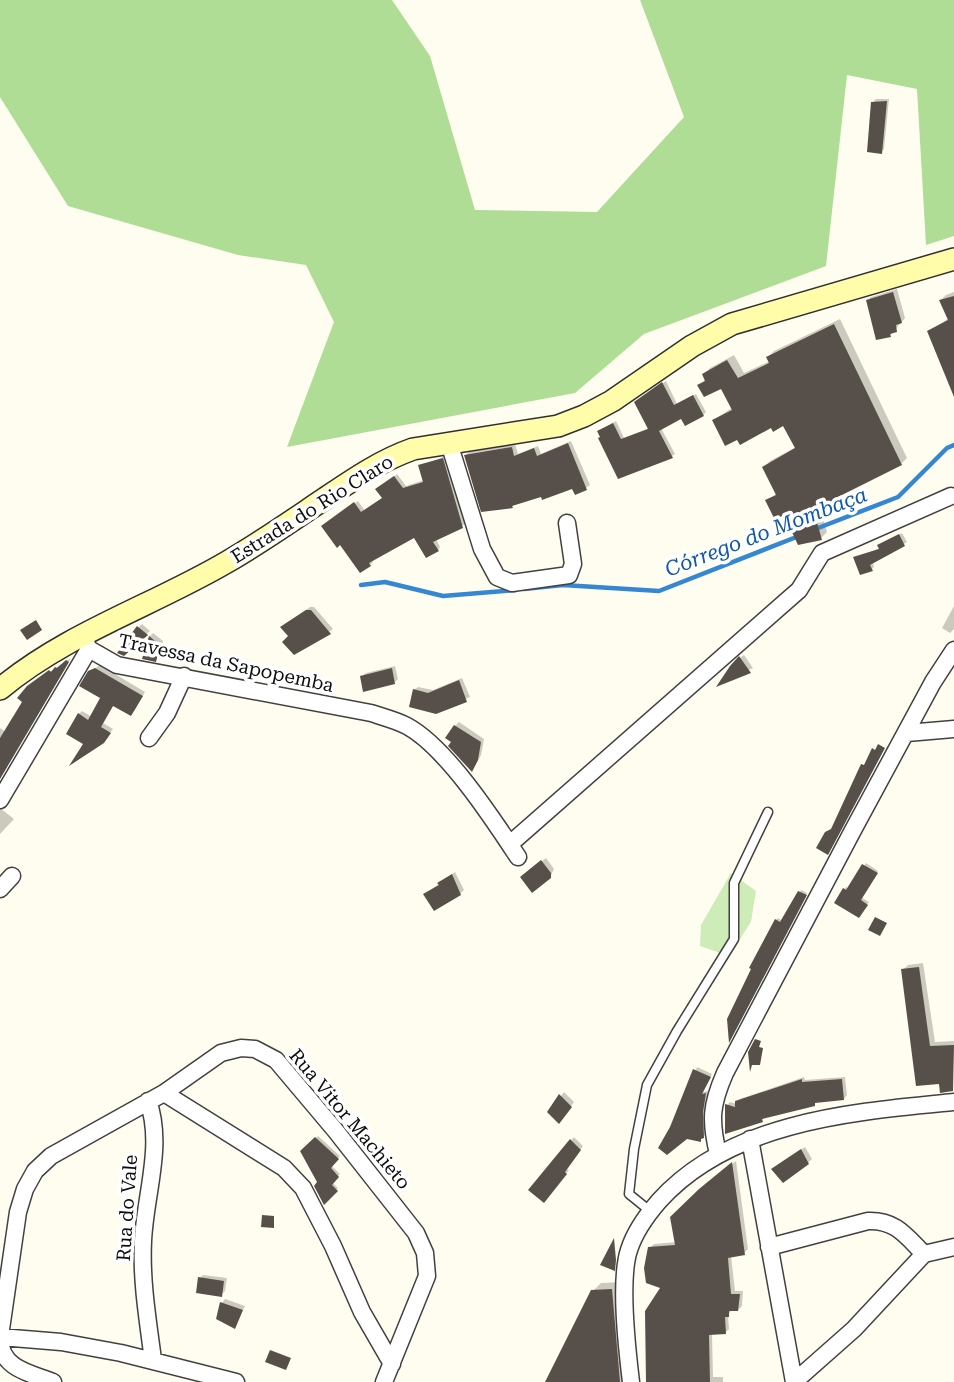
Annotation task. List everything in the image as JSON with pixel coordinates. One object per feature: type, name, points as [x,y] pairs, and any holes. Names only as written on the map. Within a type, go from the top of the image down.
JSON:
[{"type":"main road","name":"Estrada do Rio Claro","points":[[0,689],[52,651],[86,642],[227,563],[380,463],[413,449],[558,426],[612,401],[692,346],[732,324],[954,259]]},
{"type":"street","points":[[449,443],[482,549],[497,577],[512,583],[569,575],[573,564],[567,523]]},
{"type":"street","name":"Travessa da Sapopemba","points":[[86,642],[102,659],[117,665],[371,713],[405,724],[423,736],[447,760],[514,850],[799,590],[822,553],[951,496]]},
{"type":"street","points":[[0,800],[86,642]]},
{"type":"street","points":[[718,1154],[711,1114],[720,1084],[836,862],[954,650]]},
{"type":"street","points":[[149,738],[167,713],[184,676]]},
{"type":"street","points":[[907,733],[954,729]]},
{"type":"street","points":[[0,889],[12,876]]},
{"type":"street","name":"Rua Vitor Machieto","points":[[0,1338],[18,1212],[25,1189],[36,1171],[51,1156],[164,1094],[222,1053],[241,1048],[255,1049],[276,1060],[303,1091],[416,1233],[425,1253],[427,1276],[384,1382]]},
{"type":"street","points":[[164,1094],[284,1168],[303,1188],[333,1246],[362,1312],[392,1364]]},
{"type":"street","name":"Rua do Vale","points":[[148,1101],[153,1117],[154,1136],[143,1240],[146,1305],[153,1360]]},
{"type":"street","points":[[631,1382],[625,1294],[628,1251],[642,1220],[672,1187],[718,1154],[750,1139],[829,1119],[901,1107],[954,1102]]},
{"type":"street","points":[[750,1139],[794,1382]]},
{"type":"street","points":[[769,1247],[868,1221],[880,1221],[898,1228],[924,1254]]},
{"type":"street","points":[[794,1382],[854,1329],[924,1254],[954,1247]]},
{"type":"street","points":[[54,1382],[14,1367],[5,1359],[0,1338],[61,1342],[153,1360],[236,1382]]},
{"type":"lane","points":[[650,1211],[629,1194],[634,1149],[647,1086],[677,1031],[734,939],[734,883],[768,811]]},
{"type":"green space","points":[[0,0],[392,0],[430,56],[475,210],[597,212],[684,117],[640,0],[954,0],[954,236],[926,245],[917,89],[847,75],[826,266],[644,334],[575,393],[287,447],[334,322],[306,265],[238,255],[68,206],[0,97]]},
{"type":"green space","points":[[731,873],[756,891],[751,922],[729,956],[700,946],[701,925]]},
{"type":"building","points":[[887,101],[882,154],[867,152],[871,102]]},
{"type":"building","points":[[893,292],[902,323],[896,325],[897,332],[890,334],[891,337],[876,340],[866,300]]},
{"type":"building","points":[[954,296],[954,397],[927,331],[948,320],[939,300]]},
{"type":"building","points":[[834,324],[902,465],[814,512],[822,540],[798,545],[784,515],[775,520],[765,500],[776,495],[762,467],[795,448],[783,426],[773,432],[771,428],[740,445],[737,440],[725,446],[712,420],[732,410],[721,389],[704,397],[697,385],[705,381],[702,374],[727,360],[738,378],[769,363],[766,357]]},
{"type":"building","points":[[662,382],[674,405],[693,395],[704,416],[685,426],[681,419],[659,431],[673,458],[618,479],[597,431],[613,423],[621,439],[648,429],[634,402]]},
{"type":"building","points":[[568,443],[587,490],[575,495],[572,489],[542,500],[541,497],[512,506],[513,508],[481,512],[464,455],[512,447],[514,456],[534,448],[537,456]]},
{"type":"building","points":[[443,458],[463,528],[433,542],[439,551],[426,558],[414,538],[369,563],[371,566],[360,573],[340,545],[337,548],[321,526],[354,502],[361,512],[382,498],[375,489],[394,476],[403,488],[423,482],[418,465]]},
{"type":"building","points":[[899,534],[905,546],[870,565],[873,571],[860,575],[853,557],[879,549],[877,545]]},
{"type":"building","points":[[306,610],[311,610],[331,634],[294,655],[282,642],[288,636],[280,627]]},
{"type":"building","points":[[36,620],[42,630],[27,640],[20,630]]},
{"type":"building","points":[[137,626],[148,635],[124,656],[117,653]]},
{"type":"building","points":[[149,636],[160,645],[156,662],[142,659]]},
{"type":"building","points":[[739,656],[751,673],[716,687],[730,666]]},
{"type":"building","points":[[66,660],[69,662],[0,779],[0,738],[22,702],[17,698],[27,686]]},
{"type":"building","points":[[95,668],[143,696],[131,716],[113,706],[101,727],[111,733],[104,743],[69,766],[83,744],[66,734],[78,713],[88,720],[100,698],[79,686],[88,671]]},
{"type":"building","points":[[392,668],[395,684],[363,692],[360,676]]},
{"type":"building","points":[[459,680],[467,702],[436,714],[409,707],[413,689],[428,693]]},
{"type":"building","points":[[454,725],[481,742],[478,760],[472,772],[448,746],[451,742],[445,738]]},
{"type":"building","points":[[878,744],[885,748],[828,855],[816,848],[825,832],[831,829],[861,764],[864,765],[872,748],[875,750]]},
{"type":"building","points":[[541,860],[551,873],[551,878],[532,893],[520,877]]},
{"type":"building","points":[[862,864],[878,873],[861,900],[868,905],[859,918],[834,903],[843,888],[846,890]]},
{"type":"building","points":[[452,874],[461,895],[434,911],[423,894]]},
{"type":"building","points":[[798,891],[807,895],[729,1043],[727,1019],[751,969],[749,968],[775,919],[780,922]]},
{"type":"building","points":[[875,917],[887,923],[880,936],[868,930]]},
{"type":"building","points":[[919,967],[930,1046],[954,1045],[953,1091],[940,1093],[939,1084],[916,1086],[901,969]]},
{"type":"building","points":[[755,1039],[761,1041],[759,1047],[763,1048],[760,1065],[752,1065],[750,1072],[748,1052]]},
{"type":"building","points":[[693,1069],[711,1077],[702,1094],[706,1093],[703,1112],[704,1138],[701,1142],[687,1139],[667,1155],[658,1148],[670,1127]]},
{"type":"building","points":[[802,1079],[802,1082],[842,1079],[844,1100],[815,1103],[815,1106],[762,1119],[763,1122],[725,1134],[725,1104],[735,1107],[735,1101]]},
{"type":"building","points":[[559,1094],[572,1107],[559,1124],[547,1112]]},
{"type":"building","points":[[315,1137],[339,1159],[331,1168],[339,1177],[332,1185],[338,1191],[324,1205],[314,1186],[317,1182],[300,1151]]},
{"type":"building","points":[[570,1139],[581,1150],[565,1172],[567,1174],[544,1203],[528,1190]]},
{"type":"building","points":[[801,1149],[809,1164],[783,1183],[771,1169]]},
{"type":"building","points":[[732,1162],[745,1255],[728,1258],[731,1294],[740,1294],[738,1311],[729,1311],[729,1317],[725,1317],[726,1334],[709,1335],[710,1382],[646,1382],[645,1311],[660,1288],[646,1283],[644,1268],[648,1247],[675,1245],[670,1217]]},
{"type":"building","points":[[262,1215],[274,1216],[274,1228],[261,1227]]},
{"type":"building","points":[[614,1238],[616,1260],[615,1271],[600,1265]]},
{"type":"building","points":[[198,1277],[224,1281],[222,1297],[196,1293]]},
{"type":"building","points":[[612,1289],[620,1382],[545,1382],[591,1290]]},
{"type":"building","points":[[220,1302],[243,1310],[235,1329],[216,1319]]},
{"type":"building","points":[[270,1350],[291,1358],[286,1370],[265,1362]]},
{"type":"waterway","name":"Córrego do Mombaça","points":[[813,530],[898,497],[947,448],[954,445]]},
{"type":"waterway","name":"Córrego do Mombaça","points":[[524,589],[563,585],[659,591],[799,536]]},
{"type":"waterway","name":"Córrego do Mombaça","points":[[361,585],[385,582],[443,596],[516,590]]}]
